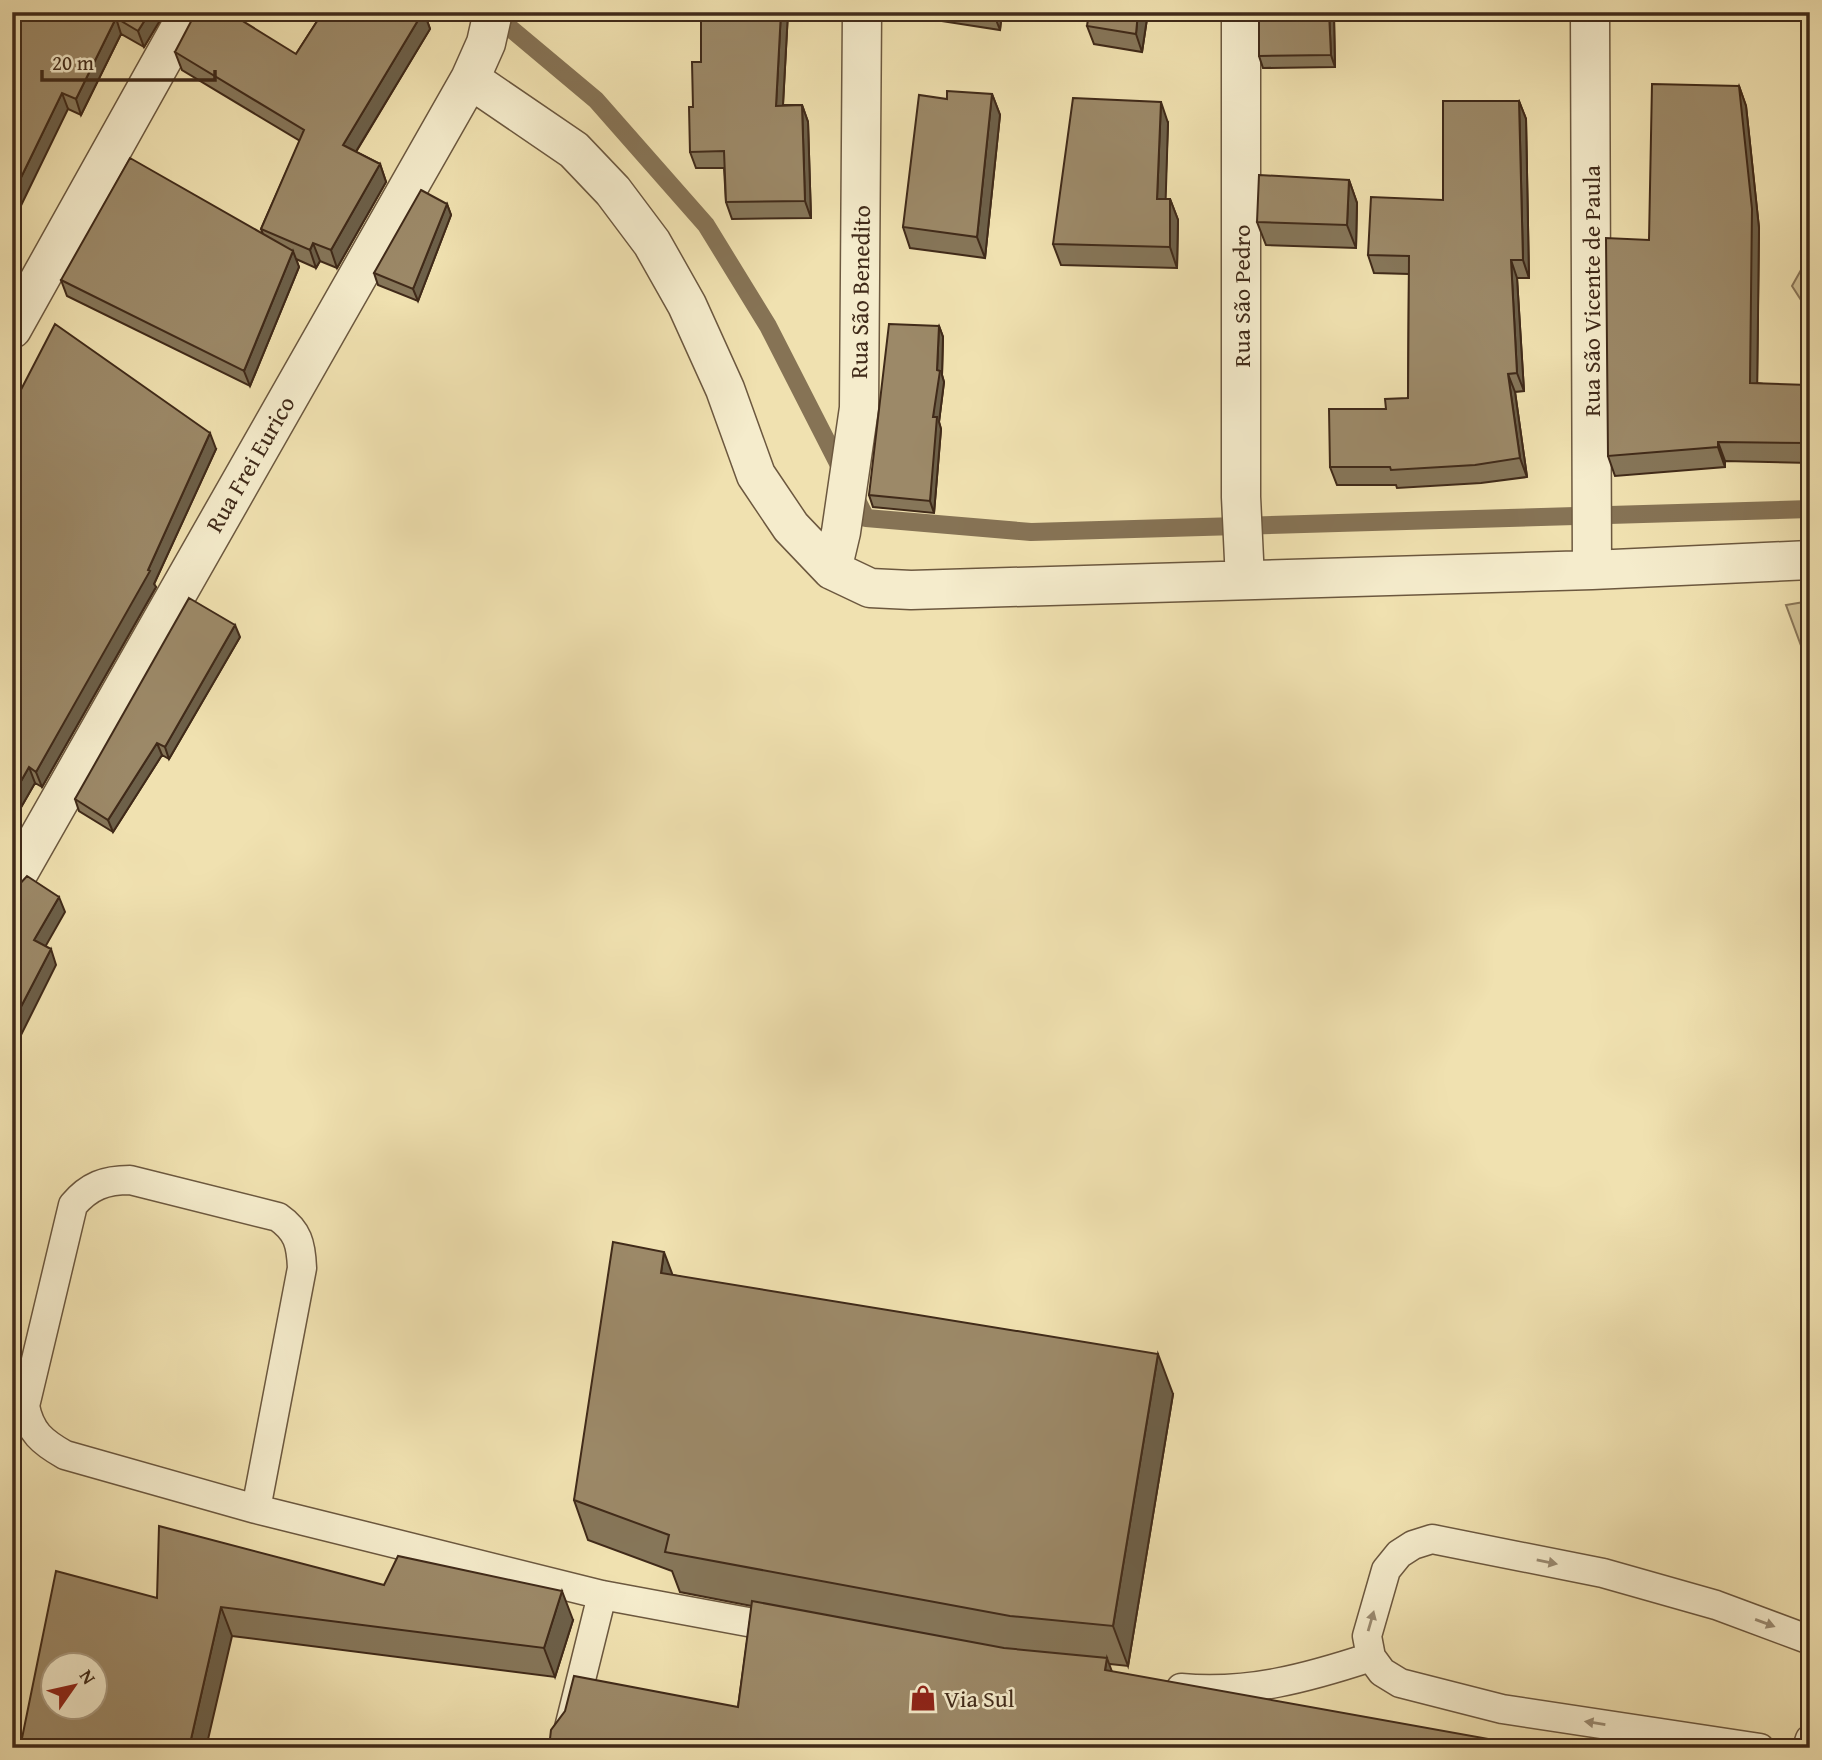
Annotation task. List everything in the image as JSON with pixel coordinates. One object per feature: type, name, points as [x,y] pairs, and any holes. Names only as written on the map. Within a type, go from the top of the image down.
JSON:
[{"type":"street","points":[[12,329],[189,12]]},
{"type":"street","name":"Rua São Benedito","points":[[832,570],[841,532],[859,408],[862,12]]},
{"type":"street","name":"Rua São Pedro","points":[[1241,12],[1241,497],[1245,564]]},
{"type":"street","name":"Rua São Vicente de Paula","points":[[1590,12],[1592,557]]},
{"type":"street","name":"Rua Frei Eurico","points":[[12,884],[470,79],[489,27]]},
{"type":"street","points":[[470,79],[575,150],[613,191],[644,232],[687,304],[725,389],[756,475],[772,502],[791,527],[832,570],[870,588],[911,590],[1245,564],[1592,557],[1810,560]]},
{"type":"lane","points":[[256,1509],[302,1268],[302,1247],[294,1229],[278,1217],[130,1180],[109,1180],[86,1190],[73,1205],[25,1406],[29,1425],[43,1443],[65,1455],[256,1509],[602,1595],[805,1633]]},
{"type":"lane","points":[[1760,1748],[1502,1709],[1400,1684],[1382,1672],[1371,1657],[1367,1636],[1386,1570],[1406,1549],[1432,1539],[1603,1573],[1716,1605],[1810,1640]]},
{"type":"lane","points":[[564,1748],[602,1595]]},
{"type":"lane","points":[[1152,1685],[1217,1691],[1267,1687],[1313,1676],[1371,1657]]},
{"type":"lane","points":[[1807,1748],[1810,1739]]},
{"type":"shaded area","points":[[1810,254],[1810,314],[1792,286]]},
{"type":"shaded area","points":[[1810,601],[1810,670],[1786,605]]},
{"type":"building","points":[[12,12],[150,12],[138,31],[116,18],[76,99],[62,93],[12,196]]},
{"type":"building","points":[[196,12],[228,12],[296,54],[323,12],[423,12],[343,145],[380,164],[331,250],[313,243],[310,250],[261,229],[304,130],[175,52]]},
{"type":"building","points":[[701,12],[781,12],[776,106],[802,105],[805,201],[726,202],[724,151],[690,152],[692,62],[701,62]]},
{"type":"building","points":[[1089,12],[1138,12],[1136,34],[1087,26]]},
{"type":"building","points":[[1259,12],[1329,12],[1331,55],[1259,56]]},
{"type":"building","points":[[1652,84],[1739,86],[1752,209],[1750,383],[1808,385],[1808,443],[1718,442],[1718,447],[1608,456],[1606,238],[1649,240]]},
{"type":"building","points":[[947,91],[992,94],[977,237],[903,227],[919,95],[947,99]]},
{"type":"building","points":[[1073,98],[1161,102],[1157,199],[1170,199],[1170,247],[1053,244]]},
{"type":"building","points":[[1443,101],[1519,101],[1523,260],[1511,260],[1517,373],[1508,374],[1520,458],[1475,465],[1391,470],[1390,467],[1330,467],[1329,409],[1386,409],[1385,399],[1408,398],[1409,256],[1368,255],[1371,197],[1443,200]]},
{"type":"building","points":[[130,158],[293,251],[244,371],[61,280]]},
{"type":"building","points":[[1259,175],[1349,180],[1347,225],[1257,222]]},
{"type":"building","points":[[421,190],[447,204],[413,289],[374,273]]},
{"type":"building","points":[[55,324],[210,433],[148,570],[150,571],[36,772],[29,767],[12,797],[12,407]]},
{"type":"building","points":[[889,324],[939,326],[937,370],[940,371],[933,417],[937,417],[930,501],[869,495]]},
{"type":"building","points":[[189,598],[235,625],[165,747],[157,743],[108,820],[75,799]]},
{"type":"building","points":[[27,876],[59,897],[34,940],[51,949],[12,1024],[12,888],[17,887]]},
{"type":"building","points":[[613,1242],[664,1252],[661,1273],[1158,1354],[1113,1626],[1010,1616],[665,1552],[669,1535],[574,1500]]},
{"type":"building","points":[[159,1526],[384,1585],[398,1556],[562,1591],[544,1648],[221,1607],[189,1748],[20,1748],[38,1660],[38,1722],[108,1722],[108,1652],[40,1652],[56,1571],[157,1598]]},
{"type":"building","points":[[752,1601],[1004,1648],[1107,1658],[1105,1670],[1539,1748],[549,1748],[551,1730],[565,1711],[574,1676],[738,1707]]},
{"type":"waterway","points":[[491,12],[596,100],[706,225],[768,326],[866,518],[1031,532],[1810,509]]},
{"type":"place","name":"Via Sul","points":[[923,1698]]}]
